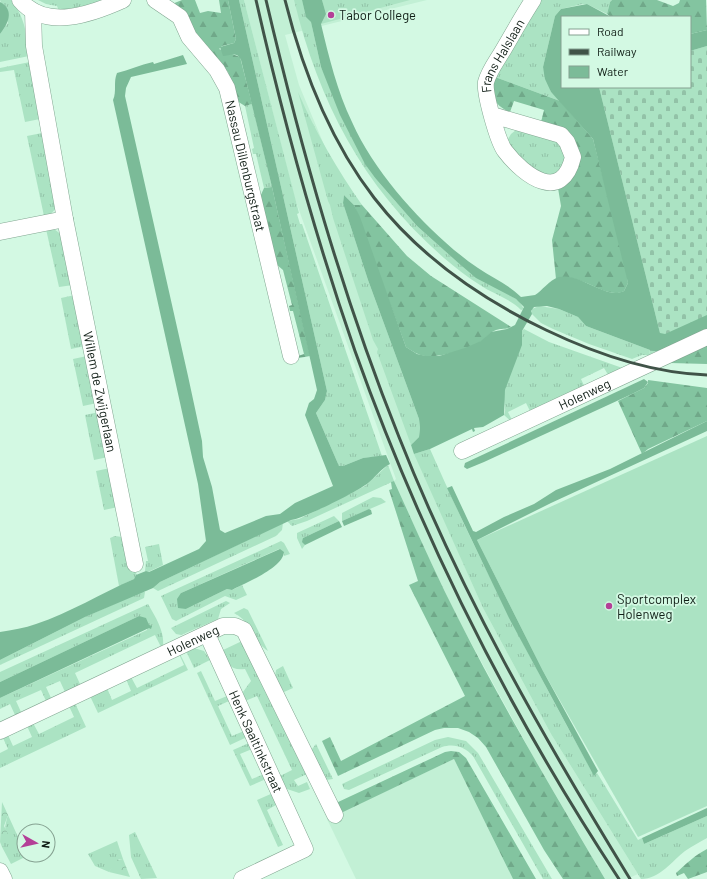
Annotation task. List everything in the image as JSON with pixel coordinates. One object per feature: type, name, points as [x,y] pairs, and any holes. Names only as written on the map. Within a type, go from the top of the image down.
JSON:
[{"type":"street","points":[[20,0],[33,11],[45,16],[56,18],[93,12],[123,0]]},
{"type":"street","name":"Nassau Dillenburgstraat","points":[[155,0],[180,17],[189,37],[217,70],[228,88],[291,356]]},
{"type":"street","name":"Frans Halslaan","points":[[492,115],[561,136],[567,142],[573,157],[567,173],[555,182],[548,183],[532,178],[505,151],[500,142],[492,115],[485,91],[489,74],[533,0]]},
{"type":"street","name":"Willem de Zwijgerlaan","points":[[33,11],[34,46],[65,219],[135,564]]},
{"type":"street","points":[[0,232],[65,219]]},
{"type":"street","name":"Holenweg","points":[[462,451],[707,337]]},
{"type":"street","name":"Holenweg","points":[[0,731],[223,626],[235,626],[244,630],[335,815]]},
{"type":"street","name":"Henk Saaltinkstraat","points":[[207,634],[305,848],[242,879]]},
{"type":"street","points":[[0,871],[4,879]]},
{"type":"shaded area","points":[[244,0],[427,0],[285,35],[299,85],[335,171],[411,445],[483,608],[551,734],[638,874],[627,879],[605,879],[535,760],[458,619],[394,481],[396,479],[295,199]]},
{"type":"shaded area","points":[[454,759],[513,879],[356,879],[327,819]]},
{"type":"green space","points":[[0,0],[11,0],[16,6],[26,34],[29,56],[0,62],[0,34],[8,23]]},
{"type":"green space","points":[[38,0],[104,0],[59,11],[57,6],[46,4]]},
{"type":"green space","points":[[182,0],[195,0],[200,13],[208,11],[221,13],[219,0],[228,0],[236,39],[234,43],[222,46],[219,49],[240,57],[252,104],[245,106],[237,101],[228,72],[172,4]]},
{"type":"green space","points":[[239,0],[244,0],[299,213],[297,214],[300,224],[302,224],[382,456],[363,458],[343,466],[339,466],[316,413],[325,400],[327,391]]},
{"type":"green space","points":[[294,0],[302,0],[306,16],[311,22],[321,67],[376,179],[417,226],[455,260],[519,301],[524,309],[521,310],[517,306],[480,285],[444,258],[415,231],[390,202],[348,141],[331,108],[304,38]]},
{"type":"green space","points":[[322,0],[410,0],[321,24],[326,14]]},
{"type":"green space","points":[[540,0],[612,0],[610,2],[607,14],[587,4],[583,4],[561,9],[555,16],[543,67],[551,92],[560,101],[495,77]]},
{"type":"green space","points":[[612,0],[657,0],[673,6],[679,3],[680,0],[706,0],[707,30],[691,34],[691,16],[610,16],[607,14],[610,2]]},
{"type":"green space","points":[[707,46],[707,322],[649,355],[650,350],[660,333],[599,88],[691,88],[691,51]]},
{"type":"green space","points":[[30,62],[40,119],[25,122],[14,70],[0,72],[0,68]]},
{"type":"green space","points":[[495,77],[560,101],[593,139],[625,263],[628,283],[624,291],[617,293],[609,292],[574,278],[565,277],[556,279],[552,240],[561,206],[558,188],[578,161],[541,122],[544,110],[514,101],[510,112],[497,103],[493,94],[493,83]]},
{"type":"green space","points":[[298,92],[327,150],[362,205],[354,205],[344,195],[343,203],[368,280],[419,419],[419,437],[411,445],[377,352],[378,349],[373,340],[333,218]]},
{"type":"green space","points":[[252,104],[272,187],[264,188],[256,154],[253,154],[252,149],[254,148],[245,106]]},
{"type":"green space","points":[[516,130],[560,143],[565,155],[562,168],[552,175],[537,173],[511,148],[508,139]]},
{"type":"green space","points":[[42,133],[56,208],[51,214],[44,216],[27,136]]},
{"type":"green space","points":[[272,187],[310,356],[299,358],[298,356],[304,354],[293,311],[290,311],[289,306],[292,305],[283,270],[276,264],[260,197],[264,188]]},
{"type":"green space","points":[[354,205],[362,205],[407,256],[431,276],[511,327],[498,329],[490,333],[477,344],[463,350],[438,356],[425,356],[417,354],[406,347]]},
{"type":"green space","points":[[46,229],[54,229],[62,235],[73,285],[59,287]]},
{"type":"green space","points":[[75,295],[85,346],[71,349],[61,298]]},
{"type":"green space","points":[[539,306],[559,309],[578,317],[586,326],[650,350],[649,355],[642,355],[632,359],[589,344],[553,329],[541,323],[531,313],[532,309]]},
{"type":"green space","points":[[524,329],[549,342],[628,370],[610,378],[604,368],[581,379],[586,390],[532,415],[526,403],[508,412],[514,424],[504,415],[504,394],[517,355],[522,331]]},
{"type":"green space","points":[[707,342],[707,364],[670,363],[668,360]]},
{"type":"green space","points":[[87,356],[97,403],[83,406],[73,359]]},
{"type":"green space","points":[[648,380],[707,388],[707,421],[648,449],[642,454],[618,401],[644,388],[648,383]]},
{"type":"green space","points":[[99,412],[108,457],[94,460],[85,415]]},
{"type":"green space","name":"Sportcomplex Holenweg","points":[[707,436],[707,806],[638,837],[543,671],[477,540]]},
{"type":"green space","points":[[430,449],[508,614],[550,695],[594,775],[597,773],[638,840],[642,838],[644,844],[707,816],[707,838],[685,851],[660,873],[641,879],[551,734],[483,608],[414,454]]},
{"type":"green space","points":[[388,465],[394,481],[307,521],[292,526],[287,521],[299,519],[365,486]]},
{"type":"green space","points":[[110,468],[118,507],[104,510],[96,471]]},
{"type":"green space","points":[[394,481],[441,584],[475,651],[529,750],[605,879],[563,879],[544,850],[486,747],[478,738],[469,732],[458,728],[444,728],[435,730],[338,776],[322,741],[330,737],[341,761],[465,696],[409,585],[418,581],[389,490],[392,489],[391,482]]},
{"type":"green space","points":[[373,497],[381,498],[386,502],[342,521],[342,513]]},
{"type":"green space","points":[[334,516],[339,521],[303,538],[305,545],[302,549],[297,538],[297,533]]},
{"type":"green space","points":[[283,523],[282,530],[276,536],[158,591],[153,588],[160,582]]},
{"type":"green space","points":[[115,536],[122,537],[130,565],[137,575],[134,579],[119,586],[110,538]]},
{"type":"green space","points":[[281,541],[284,543],[290,554],[284,556],[284,553],[279,549],[181,593],[186,609],[227,589],[232,590],[242,585],[247,595],[236,600],[225,596],[176,621],[172,619],[161,596]]},
{"type":"green space","points":[[159,544],[163,565],[148,572],[145,571],[146,561],[148,561],[145,547]]},
{"type":"green space","points":[[141,592],[145,592],[144,598],[0,665],[0,660],[85,617]]},
{"type":"green space","points":[[226,601],[230,603],[221,609],[218,619],[181,635],[176,634],[171,628]]},
{"type":"green space","points":[[148,604],[161,630],[163,646],[161,647],[155,635],[75,673],[80,684],[65,692],[60,681],[46,687],[51,698],[46,701],[41,690],[16,701],[21,712],[15,715],[10,704],[0,709],[0,698],[147,630],[147,625],[139,616],[0,682],[0,672]]},
{"type":"green space","points":[[244,608],[248,610],[268,651],[258,642],[241,617],[234,613]]},
{"type":"green space","points":[[242,641],[307,774],[294,780],[298,786],[307,782],[310,789],[299,793],[287,789],[280,776],[292,770],[257,696],[245,701],[243,692],[251,681],[245,669],[236,669],[232,667],[227,662],[221,651]]},
{"type":"green space","points":[[194,648],[204,651],[210,660],[194,668],[186,651]]},
{"type":"green space","points":[[179,654],[188,670],[98,713],[90,696],[107,688],[112,700],[131,691],[126,679],[131,677],[137,688],[184,665]]},
{"type":"green space","points":[[283,666],[293,688],[284,692],[275,677],[276,670]]},
{"type":"green space","points":[[201,671],[215,701],[227,696],[229,701],[218,706],[232,736],[244,731],[247,737],[230,745],[197,673]]},
{"type":"green space","points":[[75,703],[86,727],[0,768],[0,753],[8,749],[3,738],[8,735],[13,746],[32,737],[27,726],[33,723],[39,734],[74,717],[69,706]]},
{"type":"green space","points":[[448,737],[466,741],[478,753],[552,879],[543,879],[473,756],[463,748],[451,745],[442,747],[349,790],[344,789],[342,784],[435,740]]},
{"type":"green space","points":[[249,743],[252,749],[240,754],[252,779],[264,774],[266,779],[250,786],[233,750]]},
{"type":"green space","points":[[316,744],[333,779],[326,780],[312,753],[312,749]]},
{"type":"green space","points":[[445,752],[459,752],[466,758],[536,879],[513,879],[454,759],[341,813],[336,803]]},
{"type":"green space","points":[[273,793],[278,804],[267,810],[283,845],[278,847],[257,800]]},
{"type":"green space","points":[[2,802],[8,815],[4,826],[8,834],[2,847],[0,842]]},
{"type":"green space","points":[[8,815],[16,832],[16,862],[11,864],[2,847]]},
{"type":"green space","points":[[135,832],[157,878],[141,879],[131,857],[129,835]]},
{"type":"green space","points":[[117,841],[123,859],[119,859],[109,872],[95,866],[88,854]]},
{"type":"green space","points":[[707,849],[707,872],[688,879],[684,873],[677,876],[676,873],[683,866]]},
{"type":"green space","points":[[123,859],[130,877],[109,872],[116,860]]},
{"type":"water","points":[[228,0],[239,0],[327,391],[325,400],[316,413],[339,466],[343,466],[363,458],[386,455],[390,464],[383,468],[367,484],[341,499],[307,515],[291,520],[160,582],[153,588],[85,617],[0,660],[0,632],[32,625],[61,614],[134,579],[136,575],[146,571],[149,572],[199,549],[206,541],[198,484],[113,100],[117,73],[148,63],[153,62],[154,64],[183,55],[187,64],[131,77],[126,88],[125,96],[188,376],[202,441],[203,457],[212,487],[220,530],[225,533],[266,516],[280,514],[295,503],[333,486],[305,415],[309,403],[314,399],[317,390],[272,187],[241,60],[235,55],[223,56],[220,47],[234,43],[236,39]]},
{"type":"water","points":[[302,0],[322,0],[326,14],[321,24],[330,61],[342,98],[361,140],[383,175],[424,222],[454,250],[521,297],[535,295],[555,278],[559,277],[575,278],[609,292],[617,293],[624,291],[628,283],[593,139],[551,92],[545,79],[543,67],[555,16],[561,9],[587,4],[609,16],[561,16],[561,88],[599,88],[660,333],[665,334],[707,315],[707,329],[658,352],[586,326],[578,317],[559,309],[547,306],[534,307],[531,311],[532,314],[522,331],[522,345],[505,390],[504,415],[483,427],[474,428],[475,431],[473,432],[472,429],[430,449],[414,454],[411,445],[419,437],[419,419],[368,280],[343,203],[344,195],[354,205],[360,217],[406,347],[417,354],[439,356],[465,348],[481,341],[491,332],[507,329],[515,325],[524,307],[516,299],[476,278],[455,260],[417,226],[376,179],[365,164],[340,115],[321,67],[311,22],[306,17]]},
{"type":"water","points":[[0,2],[5,5],[9,13],[9,17],[0,34]]},
{"type":"water","points":[[707,30],[707,46],[691,51],[691,34]]},
{"type":"water","points":[[644,379],[648,382],[644,388],[632,394],[484,462],[467,469],[464,467],[465,463]]},
{"type":"water","points":[[707,421],[707,431],[551,503],[477,540],[543,671],[598,771],[594,776],[509,618],[447,488],[452,486],[473,531],[476,532],[504,517],[534,504],[556,490],[610,469]]},
{"type":"water","points":[[369,509],[371,510],[372,514],[344,526],[342,521]]},
{"type":"water","points":[[339,521],[342,527],[305,545],[302,542],[303,538]]},
{"type":"water","points":[[280,549],[284,552],[282,558],[277,564],[254,579],[232,590],[227,589],[186,609],[178,608],[177,599],[181,593]]},
{"type":"water","points":[[139,616],[146,618],[149,625],[152,626],[151,629],[149,628],[0,698],[0,682]]},
{"type":"water","points":[[707,808],[707,816],[644,844],[642,838]]},
{"type":"railway","points":[[256,0],[277,89],[326,264],[355,351],[409,488],[439,556],[505,689],[579,817],[619,879]]},
{"type":"railway","points":[[266,0],[308,166],[341,276],[378,384],[423,495],[476,608],[505,663],[566,772],[630,879]]},
{"type":"railway","points":[[285,0],[302,57],[322,109],[346,156],[374,198],[408,236],[448,271],[493,302],[565,339],[625,361],[666,370],[707,375]]},
{"type":"place","name":"Tabor College","points":[[331,15]]},
{"type":"place","name":"Sportcomplex Holenweg","points":[[609,606]]}]
